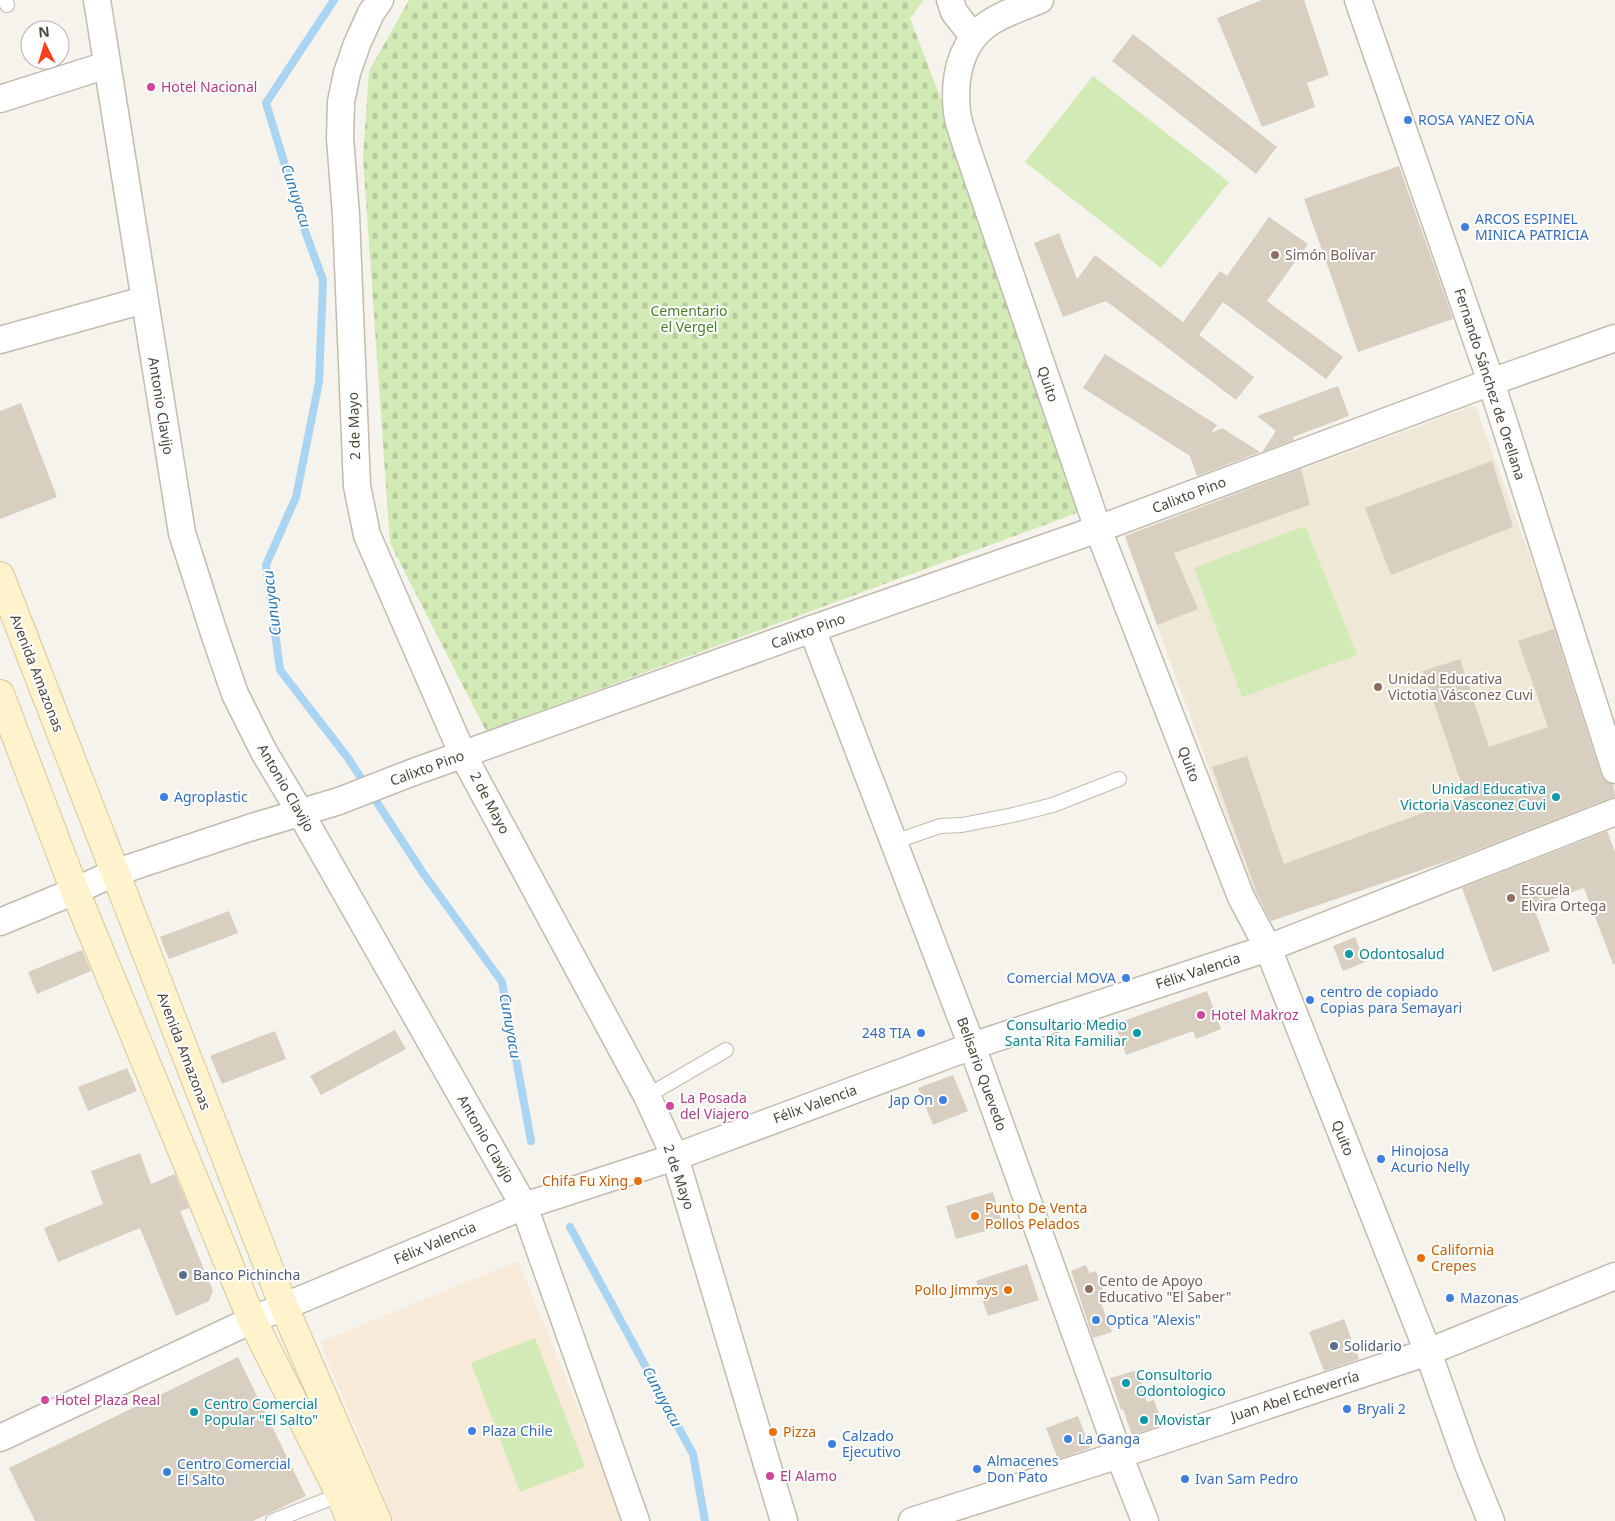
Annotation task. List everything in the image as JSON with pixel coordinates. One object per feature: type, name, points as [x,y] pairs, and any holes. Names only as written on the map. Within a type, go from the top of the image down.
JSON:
[{"type":"main road","name":"Avenida Amazonas","points":[[0,576],[284,1306],[351,1490],[351,1521]]},
{"type":"main road","name":"Avenida Amazonas","points":[[0,694],[75,891],[252,1320],[351,1490],[376,1521]]},
{"type":"street","name":"Antonio Clavijo","points":[[97,0],[182,533],[235,694],[264,752],[524,1206],[636,1521]]},
{"type":"street","name":"2 de Mayo","points":[[380,0],[371,13],[347,73],[341,102],[340,138],[346,215],[357,486],[367,535],[463,755],[647,1096],[675,1157],[784,1521]]},
{"type":"street","points":[[950,0],[954,12],[973,36],[993,20],[1040,0]]},
{"type":"street","name":"Fernando Sánchez de Orellana","points":[[1358,0],[1491,382],[1615,770]]},
{"type":"street","name":"Quito","points":[[973,36],[964,49],[956,89],[956,112],[1098,529],[1241,897],[1268,948],[1428,1352],[1467,1462],[1491,1521]]},
{"type":"street","points":[[0,99],[107,65]]},
{"type":"street","points":[[0,340],[144,300]]},
{"type":"street","name":"Calixto Pino","points":[[0,922],[114,873],[339,801],[812,629],[1098,529],[1491,382],[1615,338]]},
{"type":"street","name":"Belisario Quevedo","points":[[812,629],[972,1046],[1119,1455],[1145,1521]]},
{"type":"street","name":"Félix Valencia","points":[[0,1438],[252,1320],[524,1206],[675,1157],[972,1046],[1268,948],[1615,812]]},
{"type":"street","name":"Juan Abel Echeverría","points":[[912,1521],[1119,1455],[1428,1352],[1615,1276]]},
{"type":"lane","points":[[894,842],[940,826],[1013,815],[1052,805],[1119,779]]},
{"type":"lane","points":[[647,1096],[726,1050]]},
{"type":"lane","points":[[273,1521],[351,1490]]},
{"type":"shaded area","name":"Unidad Educativa Victotia Vásconez Cuvi","points":[[1475,405],[1615,791],[1615,803],[1265,923],[1125,536]]},
{"type":"shaded area","name":"Plaza Chile","points":[[518,1261],[624,1521],[394,1521],[320,1342]]},
{"type":"green space","name":"Cementario el Vergel","points":[[409,0],[924,0],[910,18],[1096,506],[486,731],[390,543],[363,158],[369,71]]},
{"type":"green space","points":[[1093,76],[1229,182],[1161,268],[1025,162]]},
{"type":"green space","points":[[1305,526],[1357,655],[1242,697],[1194,568]]},
{"type":"green space","points":[[535,1338],[585,1467],[520,1492],[471,1363]]},
{"type":"building","points":[[1262,0],[1304,0],[1329,75],[1307,83],[1315,107],[1262,127],[1217,18]]},
{"type":"building","points":[[1133,34],[1277,147],[1256,174],[1112,61]]},
{"type":"building","points":[[1399,166],[1453,319],[1358,352],[1304,199]]},
{"type":"building","points":[[1269,217],[1308,244],[1267,301],[1343,357],[1326,379],[1223,302],[1199,335],[1254,377],[1236,400],[1106,301],[1063,317],[1034,243],[1059,233],[1077,279],[1095,255],[1183,322],[1220,271],[1227,276]]},
{"type":"building","points":[[1105,354],[1217,425],[1211,433],[1222,428],[1260,452],[1197,476],[1190,456],[1083,388]]},
{"type":"building","points":[[1338,386],[1349,416],[1293,437],[1294,440],[1262,452],[1276,431],[1257,416]]},
{"type":"building","points":[[21,403],[57,497],[0,519],[0,411]]},
{"type":"building","points":[[1492,461],[1513,527],[1391,575],[1365,508]]},
{"type":"building","points":[[1301,469],[1310,505],[1174,553],[1198,609],[1157,625],[1125,536]]},
{"type":"building","points":[[1554,629],[1601,775],[1605,781],[1613,785],[1615,797],[1451,860],[1271,921],[1257,894],[1212,767],[1247,756],[1284,864],[1466,797],[1423,671],[1460,659],[1489,747],[1548,727],[1518,641]]},
{"type":"building","name":"Escuela Elvira Ortega","points":[[1607,831],[1615,852],[1615,964],[1613,964],[1584,888],[1533,906],[1550,951],[1493,972],[1462,888]]},
{"type":"building","points":[[229,911],[238,933],[169,959],[160,937]]},
{"type":"building","name":"Odontosalud","points":[[1355,937],[1365,962],[1343,971],[1333,946]]},
{"type":"building","points":[[82,950],[91,971],[37,994],[28,972]]},
{"type":"building","points":[[1207,991],[1221,1029],[1196,1039],[1193,1031],[1126,1055],[1115,1024]]},
{"type":"building","points":[[395,1030],[406,1049],[321,1095],[310,1076]]},
{"type":"building","points":[[275,1031],[286,1059],[222,1084],[210,1056]]},
{"type":"building","points":[[127,1068],[137,1091],[88,1111],[78,1087]]},
{"type":"building","name":"Jap On","points":[[953,1075],[968,1111],[933,1125],[918,1088]]},
{"type":"building","points":[[140,1153],[151,1184],[175,1174],[189,1208],[180,1211],[213,1291],[209,1301],[176,1316],[140,1228],[58,1262],[44,1228],[103,1204],[91,1171]]},
{"type":"building","name":"Punto De Venta Pollos Pelados","points":[[993,1192],[1003,1226],[956,1239],[946,1206]]},
{"type":"building","name":"Pollo Jimmys","points":[[1027,1264],[1039,1300],[988,1316],[976,1281]]},
{"type":"building","points":[[1086,1265],[1089,1273],[1096,1271],[1106,1299],[1100,1301],[1112,1332],[1093,1338],[1071,1271]]},
{"type":"building","name":"Solidario","points":[[1344,1319],[1359,1359],[1324,1371],[1309,1332]]},
{"type":"building","name":"Centro Comercial Popular \"El Salto\"","points":[[238,1357],[306,1496],[253,1521],[35,1521],[9,1468]]},
{"type":"building","points":[[1138,1370],[1147,1402],[1154,1400],[1163,1425],[1132,1435],[1110,1378]]},
{"type":"building","name":"La Ganga","points":[[1078,1416],[1090,1448],[1058,1459],[1046,1428]]},
{"type":"waterway","name":"Cunuyacu","points":[[334,0],[266,103],[305,231],[323,280],[319,382],[296,497],[266,565],[280,670],[348,758],[423,873],[502,982],[531,1141]]},
{"type":"waterway","name":"Cunuyacu","points":[[570,1227],[693,1454],[705,1521]]},
{"type":"place","name":"Hotel Nacional","points":[[151,87]]},
{"type":"place","name":"ROSA YANEZ OÑA","points":[[1408,120]]},
{"type":"place","name":"ARCOS ESPINEL MINICA PATRICIA","points":[[1465,227]]},
{"type":"place","name":"Simón Bolívar","points":[[1275,255]]},
{"type":"place","name":"Unidad Educativa Victotia Vásconez Cuvi","points":[[1378,687]]},
{"type":"place","name":"Agroplastic","points":[[164,797]]},
{"type":"place","name":"Unidad Educativa Victoria Vasconez Cuvi","points":[[1556,797]]},
{"type":"place","name":"Escuela Elvira Ortega","points":[[1511,898]]},
{"type":"place","name":"Odontosalud","points":[[1349,954]]},
{"type":"place","name":"Comercial MOVA","points":[[1126,978]]},
{"type":"place","name":"centro de copiado Copias para Semayari","points":[[1310,1000]]},
{"type":"place","name":"Hotel Makroz","points":[[1201,1015]]},
{"type":"place","name":"248 TIA","points":[[921,1033]]},
{"type":"place","name":"Consultario Medio Santa Rita Familiar","points":[[1137,1033]]},
{"type":"place","name":"Jap On","points":[[943,1100]]},
{"type":"place","name":"La Posada del Viajero","points":[[670,1106]]},
{"type":"place","name":"Hinojosa Acurio Nelly","points":[[1381,1159]]},
{"type":"place","name":"Chifa Fu Xing","points":[[638,1181]]},
{"type":"place","name":"Punto De Venta Pollos Pelados","points":[[975,1216]]},
{"type":"place","name":"California Crepes","points":[[1421,1258]]},
{"type":"place","name":"Banco Pichincha","points":[[183,1275]]},
{"type":"place","name":"Cento de Apoyo Educativo \"El Saber\"","points":[[1089,1289]]},
{"type":"place","name":"Pollo Jimmys","points":[[1008,1290]]},
{"type":"place","name":"Mazonas","points":[[1450,1298]]},
{"type":"place","name":"Optica \"Alexis\"","points":[[1096,1320]]},
{"type":"place","name":"Solidario","points":[[1334,1346]]},
{"type":"place","name":"Consultorio Odontologico","points":[[1126,1383]]},
{"type":"place","name":"Hotel Plaza Real","points":[[45,1400]]},
{"type":"place","name":"Bryali 2","points":[[1347,1409]]},
{"type":"place","name":"Centro Comercial Popular \"El Salto\"","points":[[194,1412]]},
{"type":"place","name":"Movistar","points":[[1144,1420]]},
{"type":"place","name":"Plaza Chile","points":[[472,1431]]},
{"type":"place","name":"Pizza","points":[[773,1432]]},
{"type":"place","name":"La Ganga","points":[[1068,1439]]},
{"type":"place","name":"Calzado Ejecutivo","points":[[832,1444]]},
{"type":"place","name":"Almacenes Don Pato","points":[[977,1469]]},
{"type":"place","name":"Centro Comercial El Salto","points":[[167,1472]]},
{"type":"place","name":"El Alamo","points":[[770,1476]]},
{"type":"place","name":"Ivan Sam Pedro","points":[[1185,1479]]}]
